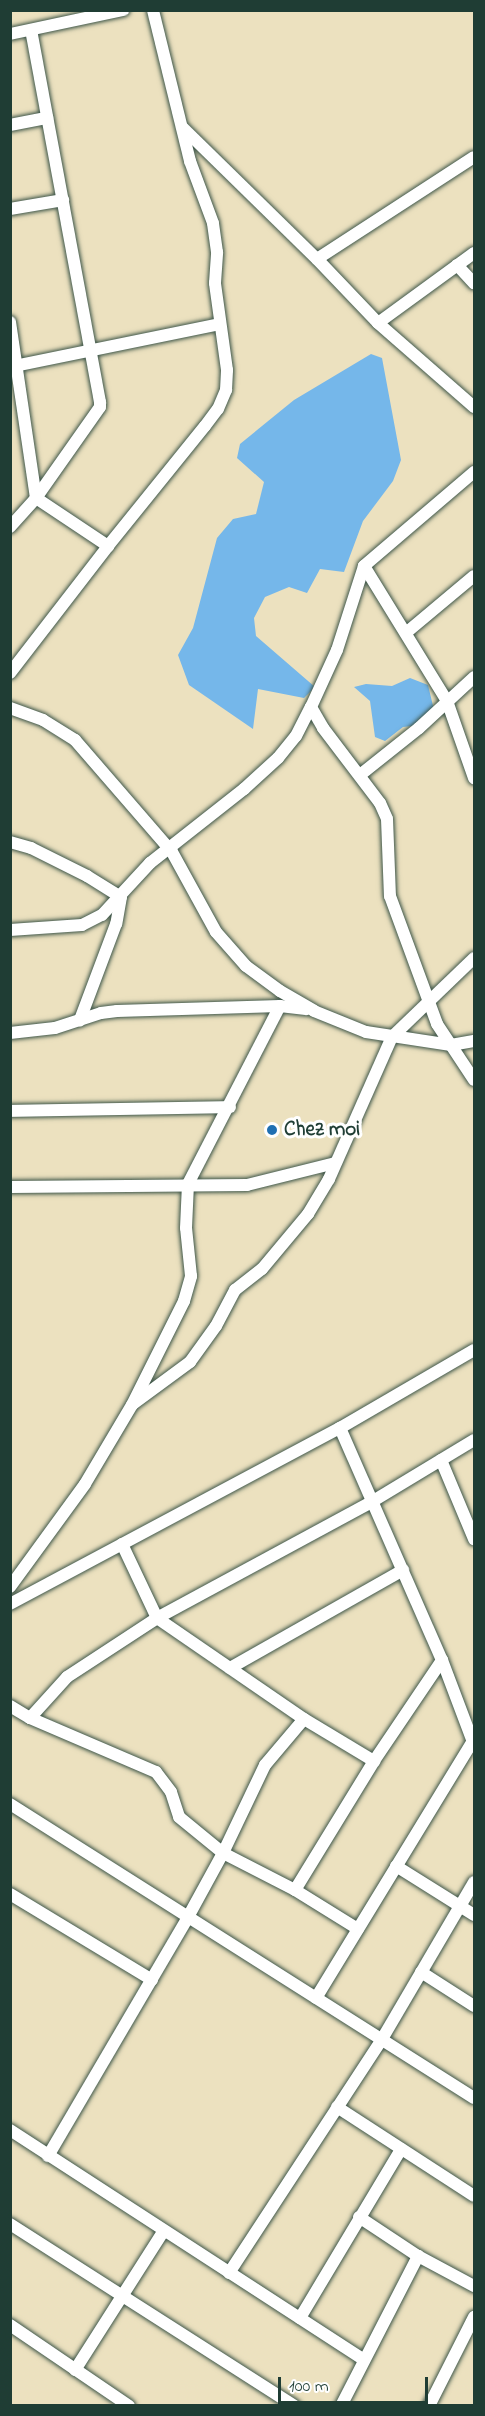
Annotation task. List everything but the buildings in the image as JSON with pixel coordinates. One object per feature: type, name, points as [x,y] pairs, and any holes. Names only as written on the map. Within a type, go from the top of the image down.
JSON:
[{"type":"street","points":[[10,34],[123,10]]},
{"type":"street","points":[[10,673],[218,408],[228,378],[216,283],[215,231],[190,161],[153,10]]},
{"type":"street","points":[[10,527],[36,498],[99,407],[100,395],[31,31]]},
{"type":"street","points":[[10,125],[47,118]]},
{"type":"street","points":[[183,127],[317,259],[378,323],[474,407]]},
{"type":"street","points":[[317,259],[474,157]]},
{"type":"street","points":[[10,209],[63,200]]},
{"type":"street","points":[[378,323],[474,253]]},
{"type":"street","points":[[457,265],[474,283]]},
{"type":"street","points":[[10,322],[14,366],[36,498],[108,546]]},
{"type":"street","points":[[14,366],[220,324]]},
{"type":"street","points":[[10,930],[82,925],[102,915],[150,863],[244,789],[278,758],[297,736],[337,650],[364,566],[474,472]]},
{"type":"street","points":[[364,566],[447,701],[474,778]]},
{"type":"street","points":[[406,632],[474,576]]},
{"type":"street","points":[[360,774],[419,728],[474,677]]},
{"type":"street","points":[[311,707],[323,728],[380,803],[387,819],[390,896],[437,1023],[474,1080]]},
{"type":"street","points":[[10,708],[43,720],[75,740],[168,848],[216,932],[246,966],[280,991],[314,1011],[366,1032],[451,1045],[474,1041]]},
{"type":"street","points":[[10,842],[31,848],[87,876],[121,897]]},
{"type":"street","points":[[80,1020],[116,924],[121,897]]},
{"type":"street","points":[[132,1405],[183,1369],[199,1351],[235,1290],[262,1269],[308,1214],[319,1198],[392,1037],[474,958]]},
{"type":"street","points":[[10,1033],[55,1028],[117,1011],[280,1006],[314,1011]]},
{"type":"street","points":[[10,1587],[85,1484],[132,1405],[189,1291],[191,1276],[186,1228],[188,1184],[230,1107],[280,1006]]},
{"type":"street","points":[[10,1111],[230,1107]]},
{"type":"street","points":[[10,1187],[247,1185],[335,1163]]},
{"type":"street","points":[[10,1604],[340,1428],[474,1350]]},
{"type":"street","points":[[316,1998],[473,1740],[442,1660],[340,1428]]},
{"type":"street","points":[[30,1718],[68,1677],[157,1618],[373,1501],[474,1440]]},
{"type":"street","points":[[441,1460],[474,1539]]},
{"type":"street","points":[[122,1544],[157,1618],[304,1719],[374,1761]]},
{"type":"street","points":[[230,1668],[403,1570]]},
{"type":"street","points":[[296,1890],[374,1761],[442,1660]]},
{"type":"street","points":[[10,1706],[30,1718],[156,1772],[171,1792],[179,1817],[223,1853],[296,1890],[358,1929]]},
{"type":"street","points":[[48,2156],[188,1917],[223,1853],[265,1765],[304,1719]]},
{"type":"street","points":[[10,1804],[474,2098]]},
{"type":"street","points":[[396,1866],[474,1915]]},
{"type":"street","points":[[229,2273],[382,2039],[474,1882]]},
{"type":"street","points":[[10,1894],[152,1980]]},
{"type":"street","points":[[421,1972],[474,2006]]},
{"type":"street","points":[[337,2107],[474,2196]]},
{"type":"street","points":[[10,2130],[364,2360]]},
{"type":"street","points":[[300,2318],[401,2149]]},
{"type":"street","points":[[359,2217],[418,2256],[474,2286]]},
{"type":"street","points":[[10,2224],[295,2406]]},
{"type":"street","points":[[75,2370],[164,2232]]},
{"type":"street","points":[[341,2406],[418,2256]]},
{"type":"street","points":[[429,2406],[474,2317]]},
{"type":"street","points":[[10,2325],[129,2406]]},
{"type":"water","points":[[371,354],[382,358],[401,460],[393,481],[363,521],[344,572],[320,569],[307,593],[289,587],[265,597],[254,618],[256,636],[315,687],[304,698],[258,689],[253,729],[189,685],[178,655],[193,628],[217,538],[233,519],[256,514],[264,482],[237,458],[240,444],[294,400]]},
{"type":"water","points":[[410,678],[428,685],[434,710],[421,725],[403,727],[385,741],[375,737],[370,701],[354,687],[366,684],[392,686]]},
{"type":"place","name":"Chez moi","points":[[272,1130]]}]
